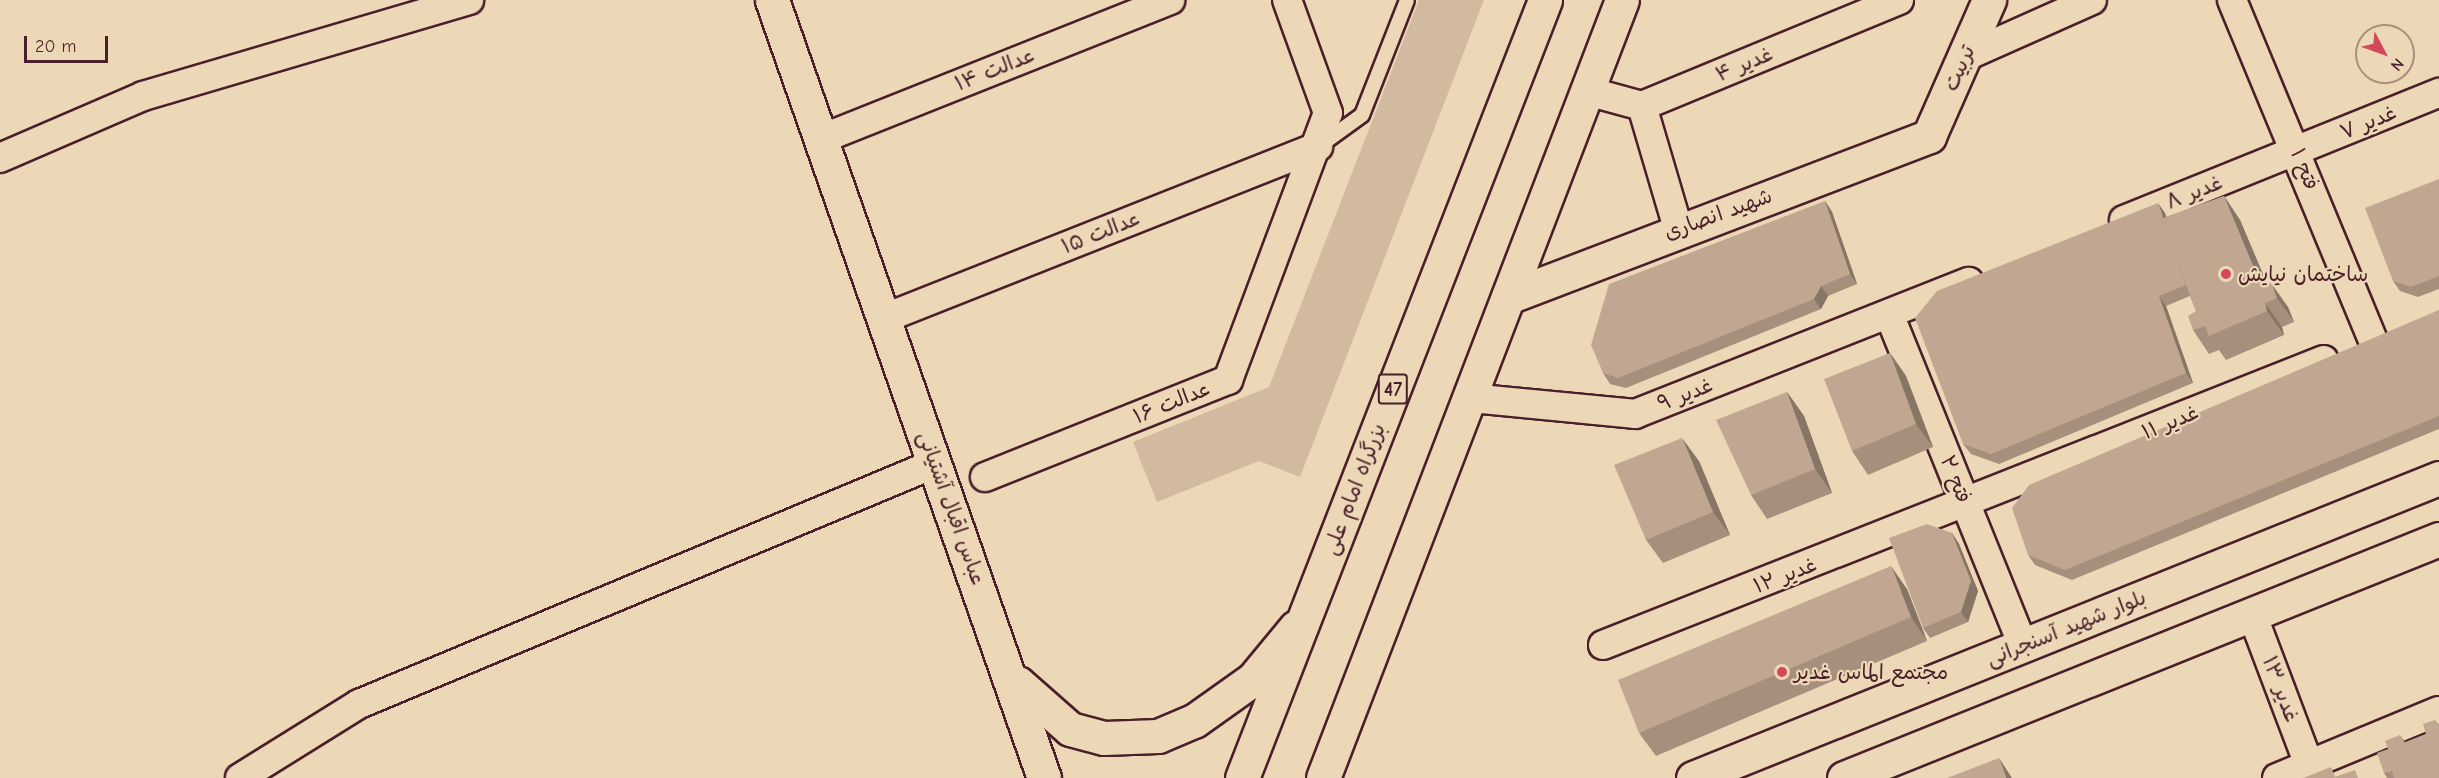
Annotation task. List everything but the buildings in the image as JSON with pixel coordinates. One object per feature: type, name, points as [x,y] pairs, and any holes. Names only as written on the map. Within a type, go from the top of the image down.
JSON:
[{"type":"main road","name":"عباس اقبال آشتیانی","points":[[772,0],[1011,675],[1070,729],[1104,738],[1148,738],[1194,721],[1253,679],[1304,616]]},
{"type":"main road","name":"بزرگراه امام علی","points":[[1242,778],[1545,0]]},
{"type":"main road","points":[[1323,778],[1622,0]]},
{"type":"main road","name":"تربیت","points":[[1929,136],[1989,0]]},
{"type":"main road","name":"شهید انصاری","points":[[1508,297],[1678,228],[1929,136]]},
{"type":"main road","name":"بلوار شهید آسنجرانی","points":[[1693,778],[2439,478]]},
{"type":"main road","points":[[1844,778],[2439,539]]},
{"type":"main road","points":[[1011,675],[1044,778]]},
{"type":"main road","points":[[1340,778],[1341,732]]},
{"type":"street","points":[[0,158],[143,96],[469,0]]},
{"type":"street","name":"عدالت ۱۴","points":[[821,139],[1170,0]]},
{"type":"street","name":"عدالت ۱۶","points":[[985,477],[1228,380],[1318,147],[1328,113],[1287,0]]},
{"type":"street","name":"غدیر ۴","points":[[1642,106],[1899,0]]},
{"type":"street","points":[[1964,57],[2092,0]]},
{"type":"street","name":"فتح ۱","points":[[2232,0],[2384,336]]},
{"type":"street","points":[[1587,91],[1642,106],[1678,228]]},
{"type":"street","name":"غدیر ۷","points":[[2298,150],[2439,93]]},
{"type":"street","name":"عدالت ۱۵","points":[[885,318],[1318,147]]},
{"type":"street","name":"غدیر ۸","points":[[2099,230],[2298,150]]},
{"type":"street","points":[[1889,314],[2000,270]]},
{"type":"street","name":"غدیر ۹","points":[[1470,398],[1635,414],[1889,314]]},
{"type":"street","name":"فتح ۲","points":[[1889,314],[2023,645]]},
{"type":"street","name":"غدیر ۱۱","points":[[1966,504],[2384,336]]},
{"type":"street","points":[[240,778],[359,704],[936,463]]},
{"type":"street","name":"غدیر ۱۲","points":[[1603,645],[1966,504]]},
{"type":"street","name":"غدیر ۱۳","points":[[2252,614],[2310,765]]},
{"type":"street","points":[[2277,778],[2439,711]]},
{"type":"lane","points":[[1318,147],[1362,115],[1407,0]]},
{"type":"shaded area","points":[[1419,0],[1484,0],[1300,477],[1259,461],[1157,502],[1133,442],[1269,387]]},
{"type":"place","name":"ساختمان نیایش","points":[[2226,274]]},
{"type":"place","name":"مجتمع الماس غدیر","points":[[1782,672]]}]
